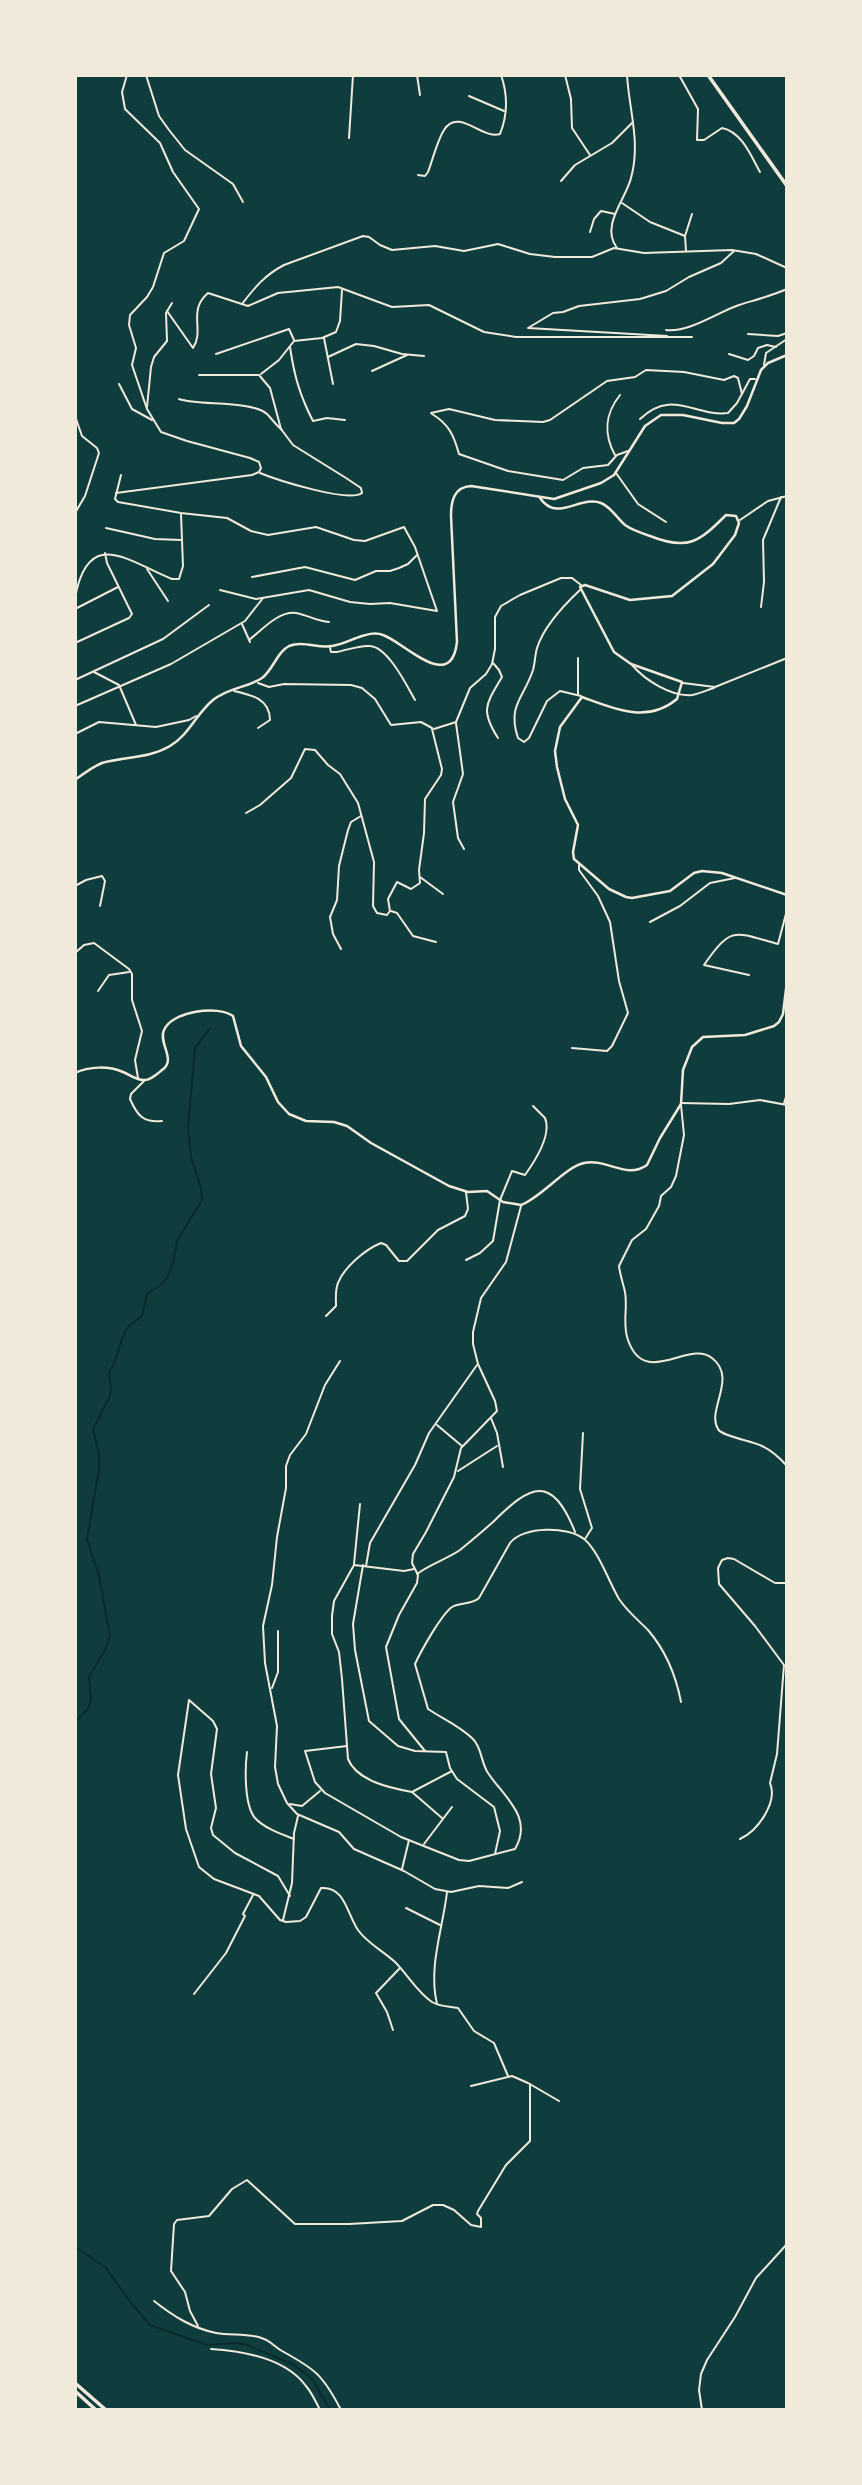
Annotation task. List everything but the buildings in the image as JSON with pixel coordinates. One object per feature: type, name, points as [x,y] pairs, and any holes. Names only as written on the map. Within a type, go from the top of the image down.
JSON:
[{"type":"main road","points":[[708,75],[787,186]]},
{"type":"main road","points":[[75,2383],[106,2410]]},
{"type":"main road","points":[[75,2391],[96,2410]]},
{"type":"street","points":[[128,75],[122,92],[125,109],[160,143],[173,173],[199,209],[184,241],[164,253],[153,287],[130,315],[129,325],[136,348],[132,365],[153,421]]},
{"type":"street","points":[[146,75],[159,116],[169,130],[185,150],[233,184],[243,202]]},
{"type":"street","points":[[349,138],[353,75]]},
{"type":"street","points":[[417,75],[420,95]]},
{"type":"street","points":[[418,175],[425,176],[428,172],[443,131],[449,124],[457,122],[495,136],[500,134],[507,98],[501,75]]},
{"type":"street","points":[[530,75],[548,75]]},
{"type":"street","points":[[565,75],[571,99],[572,128],[590,156]]},
{"type":"street","points":[[618,248],[610,233],[632,177],[635,144],[627,75]]},
{"type":"street","points":[[679,75],[698,109],[697,140],[704,140],[722,128],[728,129],[740,139],[760,173]]},
{"type":"street","points":[[469,96],[505,111]]},
{"type":"street","points":[[561,181],[575,165],[612,143],[634,121]]},
{"type":"street","points":[[621,202],[650,222],[685,236]]},
{"type":"street","points":[[590,232],[597,214],[601,211],[616,215]]},
{"type":"street","points":[[686,252],[685,236],[692,214]]},
{"type":"street","points":[[242,305],[262,279],[272,272],[291,262],[363,236],[386,248],[401,250],[435,246],[464,251],[498,244],[530,254],[575,258],[593,257],[618,248],[644,253],[734,250],[756,254],[787,268]]},
{"type":"street","points":[[167,311],[193,348],[196,342],[197,307],[205,295],[211,292],[242,305],[252,305],[288,291],[332,287],[392,307],[429,305],[484,332],[506,336],[692,337],[528,328],[553,313],[579,306],[640,299],[666,291],[721,263],[734,250]]},
{"type":"street","points":[[199,375],[259,375],[279,360],[294,341],[324,338],[338,330],[342,289]]},
{"type":"street","points":[[666,330],[674,330],[787,289]]},
{"type":"street","points":[[147,409],[153,362],[167,341],[167,311],[172,303]]},
{"type":"street","points":[[216,354],[289,329],[294,341]]},
{"type":"street","points":[[748,334],[778,336],[787,333]]},
{"type":"street","points":[[324,338],[333,384]]},
{"type":"street","points":[[75,780],[103,763],[148,755],[168,747],[188,730],[212,701],[230,690],[256,681],[270,670],[284,650],[291,645],[330,647],[369,634],[381,634],[427,662],[437,665],[452,659],[457,642],[451,516],[454,495],[463,487],[471,486],[540,498],[564,498],[601,483],[615,472],[645,426],[661,415],[683,415],[722,423],[734,422],[743,416],[764,366],[764,356],[787,339]]},
{"type":"street","points":[[328,357],[356,344],[424,356]]},
{"type":"street","points":[[290,346],[299,393],[313,421],[327,418],[345,420]]},
{"type":"street","points":[[729,354],[748,359],[754,356],[758,348],[776,346]]},
{"type":"street","points":[[372,371],[408,355]]},
{"type":"street","points":[[764,366],[787,355]]},
{"type":"street","points":[[629,450],[616,456],[608,466],[583,468],[563,480],[508,471],[459,454],[450,429],[445,422],[431,413],[449,409],[495,420],[543,422],[607,381],[635,377],[651,369],[724,380],[734,376],[738,379],[742,394]]},
{"type":"street","points":[[259,375],[270,388],[282,431]]},
{"type":"street","points":[[640,419],[652,409],[671,404],[725,414],[732,410],[750,379],[757,379]]},
{"type":"street","points":[[118,384],[132,409],[153,421],[166,434],[256,460],[261,464],[259,472]]},
{"type":"street","points":[[616,456],[609,441],[606,422],[610,409],[620,395]]},
{"type":"street","points":[[116,493],[259,472],[331,494],[357,496],[362,493],[361,488],[297,449],[268,415],[260,410],[179,399]]},
{"type":"street","points":[[75,416],[82,436],[97,448],[99,453],[85,496],[75,513]]},
{"type":"street","points":[[615,472],[638,504],[666,522]]},
{"type":"street","points":[[121,475],[115,499],[118,502],[227,518],[251,531],[263,534],[281,534],[316,527],[360,541],[404,527],[418,555],[437,611],[390,603],[350,602],[309,590],[263,598],[248,598],[220,590]]},
{"type":"street","points":[[739,521],[768,501],[787,496]]},
{"type":"street","points":[[761,607],[764,582],[763,540],[782,497]]},
{"type":"street","points":[[464,849],[458,838],[453,802],[463,770],[456,722],[470,688],[486,674],[492,663],[495,617],[501,606],[527,591],[561,578],[572,578],[582,585],[630,600],[672,596],[713,565],[739,528],[736,516],[726,515],[706,534],[688,542],[675,543],[628,527],[600,503],[591,502],[560,509],[546,505],[540,498]]},
{"type":"street","points":[[75,598],[88,564],[97,555],[105,552],[172,579],[179,579],[183,571],[181,513]]},
{"type":"street","points":[[106,528],[155,539],[183,540]]},
{"type":"street","points":[[75,643],[130,618],[132,614],[107,563],[105,552]]},
{"type":"street","points":[[252,577],[305,567],[355,580],[376,571],[399,568],[418,555]]},
{"type":"street","points":[[147,568],[168,601]]},
{"type":"street","points":[[582,585],[563,607],[538,645],[532,673],[514,710],[513,722],[520,741],[529,738],[549,699],[564,690],[625,712],[644,714],[657,711],[673,702],[679,694],[682,682]]},
{"type":"street","points":[[75,609],[119,587]]},
{"type":"street","points":[[580,590],[594,611],[614,652],[644,677],[679,694],[691,695],[787,658]]},
{"type":"street","points":[[75,706],[171,664],[242,623],[257,609],[263,598]]},
{"type":"street","points":[[75,680],[163,639],[209,605]]},
{"type":"street","points":[[242,623],[249,641],[270,622],[285,615],[296,613],[329,622]]},
{"type":"street","points":[[330,647],[331,652],[369,646],[376,648],[403,677],[415,701]]},
{"type":"street","points":[[578,658],[580,696],[560,727],[555,751],[565,799],[578,825],[573,852],[579,864],[615,894],[632,898],[670,891],[697,871],[714,872],[787,895]]},
{"type":"street","points":[[492,663],[502,677],[490,697],[486,718],[498,738]]},
{"type":"street","points":[[631,664],[682,682],[715,687]]},
{"type":"street","points":[[94,672],[120,686],[137,726]]},
{"type":"street","points":[[256,681],[269,687],[284,684],[358,687],[375,699],[391,725],[421,722],[430,725],[442,768],[425,800],[420,883],[415,888],[408,888],[397,882],[388,899],[390,911]]},
{"type":"street","points":[[230,690],[254,696],[265,703],[270,712],[270,720],[258,728]]},
{"type":"street","points":[[75,734],[99,722],[149,728],[189,720],[200,714]]},
{"type":"street","points":[[432,729],[456,722]]},
{"type":"street","points":[[246,813],[260,805],[291,778],[307,747],[318,753],[342,777],[358,803],[374,862],[373,906],[380,914],[387,915],[390,911]]},
{"type":"street","points":[[341,949],[332,934],[330,917],[338,900],[339,866],[349,825],[362,816]]},
{"type":"street","points":[[572,1048],[607,1051],[628,1013],[610,922],[592,887],[579,870],[579,864]]},
{"type":"street","points":[[75,886],[102,876],[105,881],[100,906]]},
{"type":"street","points":[[419,876],[443,894]]},
{"type":"street","points":[[650,922],[680,906],[710,883],[736,878]]},
{"type":"street","points":[[749,975],[704,965],[722,941],[732,934],[778,944],[787,910]]},
{"type":"street","points":[[390,911],[397,913],[413,936],[436,942]]},
{"type":"street","points":[[75,953],[84,945],[94,943],[130,972],[132,1000],[142,1031],[135,1060],[138,1079]]},
{"type":"street","points":[[97,991],[109,975],[130,972]]},
{"type":"street","points":[[787,981],[783,1014],[774,1026],[736,1036],[708,1036],[695,1043],[683,1070],[681,1104],[684,1135],[676,1176],[671,1187],[661,1196],[659,1206],[646,1229],[632,1241],[619,1266],[625,1293],[627,1338],[635,1353],[651,1362],[662,1363],[685,1354],[705,1354],[711,1357],[721,1371],[723,1380],[716,1419],[719,1431],[761,1446],[776,1454],[787,1466]]},
{"type":"street","points":[[162,1121],[142,1119],[130,1099],[131,1094],[145,1080],[167,1066],[163,1035],[167,1026],[181,1017],[204,1010],[227,1012],[235,1020],[242,1046],[266,1077],[278,1102],[289,1114],[306,1121],[334,1122],[347,1126],[427,1175],[466,1191],[486,1191],[500,1200],[521,1205]]},
{"type":"street","points":[[75,1073],[102,1068],[145,1080]]},
{"type":"street","points":[[681,1104],[729,1104],[752,1100],[785,1105],[787,1094]]},
{"type":"street","points":[[425,1751],[399,1719],[385,1653],[399,1615],[417,1583],[417,1574],[412,1563],[414,1550],[456,1472],[463,1447],[497,1411],[473,1344],[483,1292],[506,1262],[521,1205],[584,1163],[600,1162],[625,1171],[643,1168],[681,1104]]},
{"type":"street","points":[[466,1260],[480,1253],[493,1241],[500,1200],[512,1171],[524,1175],[533,1164],[547,1136],[548,1123],[534,1106]]},
{"type":"street","points":[[326,1316],[336,1306],[340,1279],[360,1257],[381,1243],[386,1245],[399,1261],[407,1261],[438,1230],[465,1216],[468,1209],[466,1191]]},
{"type":"street","points":[[340,1361],[325,1385],[306,1434],[286,1462],[286,1488],[272,1585],[264,1618],[264,1655],[272,1708],[278,1726],[275,1773],[278,1784],[287,1803],[299,1815],[339,1832],[354,1849],[402,1870],[426,1885],[447,1892],[478,1886],[508,1888],[522,1882]]},
{"type":"street","points":[[478,1364],[425,1439],[415,1465],[370,1542],[353,1624],[355,1650],[371,1724],[398,1746],[446,1752],[457,1779],[494,1807],[500,1831],[494,1855]]},
{"type":"street","points":[[491,1418],[497,1433],[503,1467]]},
{"type":"street","points":[[435,1423],[463,1447]]},
{"type":"street","points":[[583,1433],[580,1489],[592,1528],[585,1539]]},
{"type":"street","points":[[456,1472],[498,1445]]},
{"type":"street","points":[[417,1574],[430,1564],[460,1549],[509,1505],[530,1491],[535,1490],[555,1498],[564,1508],[575,1533]]},
{"type":"street","points":[[360,1504],[354,1565],[334,1601],[331,1616],[332,1634],[339,1652],[350,1763],[362,1775],[412,1792],[443,1819]]},
{"type":"street","points":[[347,1746],[305,1751],[312,1775],[321,1790],[409,1840],[464,1861],[509,1852],[517,1847],[520,1832],[518,1814],[488,1773],[473,1739],[428,1709],[415,1664],[443,1616],[455,1606],[474,1602],[479,1598],[510,1543],[517,1535],[527,1532],[575,1533],[585,1539],[623,1605],[650,1633],[666,1655],[681,1702]]},
{"type":"street","points":[[740,1839],[753,1830],[771,1803],[770,1783],[777,1754],[783,1665],[755,1626],[725,1593],[719,1584],[718,1568],[722,1560],[728,1558],[775,1583],[787,1583]]},
{"type":"street","points":[[354,1565],[396,1570],[415,1569]]},
{"type":"street","points":[[271,1689],[278,1672],[278,1631]]},
{"type":"street","points":[[290,1896],[278,1876],[235,1853],[213,1835],[211,1828],[216,1808],[211,1774],[216,1729],[213,1721],[189,1700],[178,1769],[186,1829],[196,1861],[208,1875],[254,1894],[282,1921],[293,1922],[306,1917],[318,1891],[323,1887],[331,1889],[344,1900],[362,1935],[400,1968],[415,1986],[437,2005],[458,2008],[474,2031],[494,2043],[508,2076]]},
{"type":"street","points":[[247,1752],[246,1779],[252,1813],[263,1824],[293,1839]]},
{"type":"street","points":[[412,1792],[452,1771]]},
{"type":"street","points":[[287,1803],[302,1806],[321,1790]]},
{"type":"street","points":[[424,1845],[452,1807]]},
{"type":"street","points":[[282,1921],[290,1896],[293,1839],[299,1815]]},
{"type":"street","points":[[402,1870],[409,1840]]},
{"type":"street","points":[[437,2005],[435,1989],[438,1939],[447,1892]]},
{"type":"street","points":[[194,1994],[232,1945],[245,1916],[243,1914],[254,1894]]},
{"type":"street","points":[[406,1908],[441,1926]]},
{"type":"street","points":[[393,2030],[376,1993],[400,1968]]},
{"type":"street","points":[[471,2086],[508,2076],[530,2084],[559,2102]]},
{"type":"street","points":[[198,2326],[190,2311],[185,2292],[171,2271],[174,2224],[177,2220],[209,2216],[232,2189],[247,2180],[295,2224],[402,2221],[433,2205],[443,2205],[454,2210],[471,2225],[481,2227],[481,2218],[477,2214],[506,2165],[530,2141],[530,2084]]},
{"type":"street","points":[[702,2410],[699,2390],[701,2374],[707,2360],[756,2278],[787,2244]]},
{"type":"street","points":[[154,2301],[176,2318],[217,2333],[235,2332],[266,2339],[280,2350],[303,2361],[329,2386],[341,2410]]},
{"type":"street","points":[[211,2349],[240,2352],[280,2366],[306,2385],[320,2410]]},
{"type":"waterway","points":[[75,1722],[88,1709],[91,1701],[89,1677],[110,1636],[99,1576],[87,1539],[99,1469],[99,1454],[93,1429],[109,1398],[109,1372],[125,1331],[142,1315],[148,1293],[167,1278],[177,1241],[202,1200],[191,1157],[188,1128],[195,1048],[210,1028]]},
{"type":"waterway","points":[[75,2247],[105,2267],[150,2325],[207,2345],[245,2344],[294,2365],[312,2379],[330,2410]]}]
